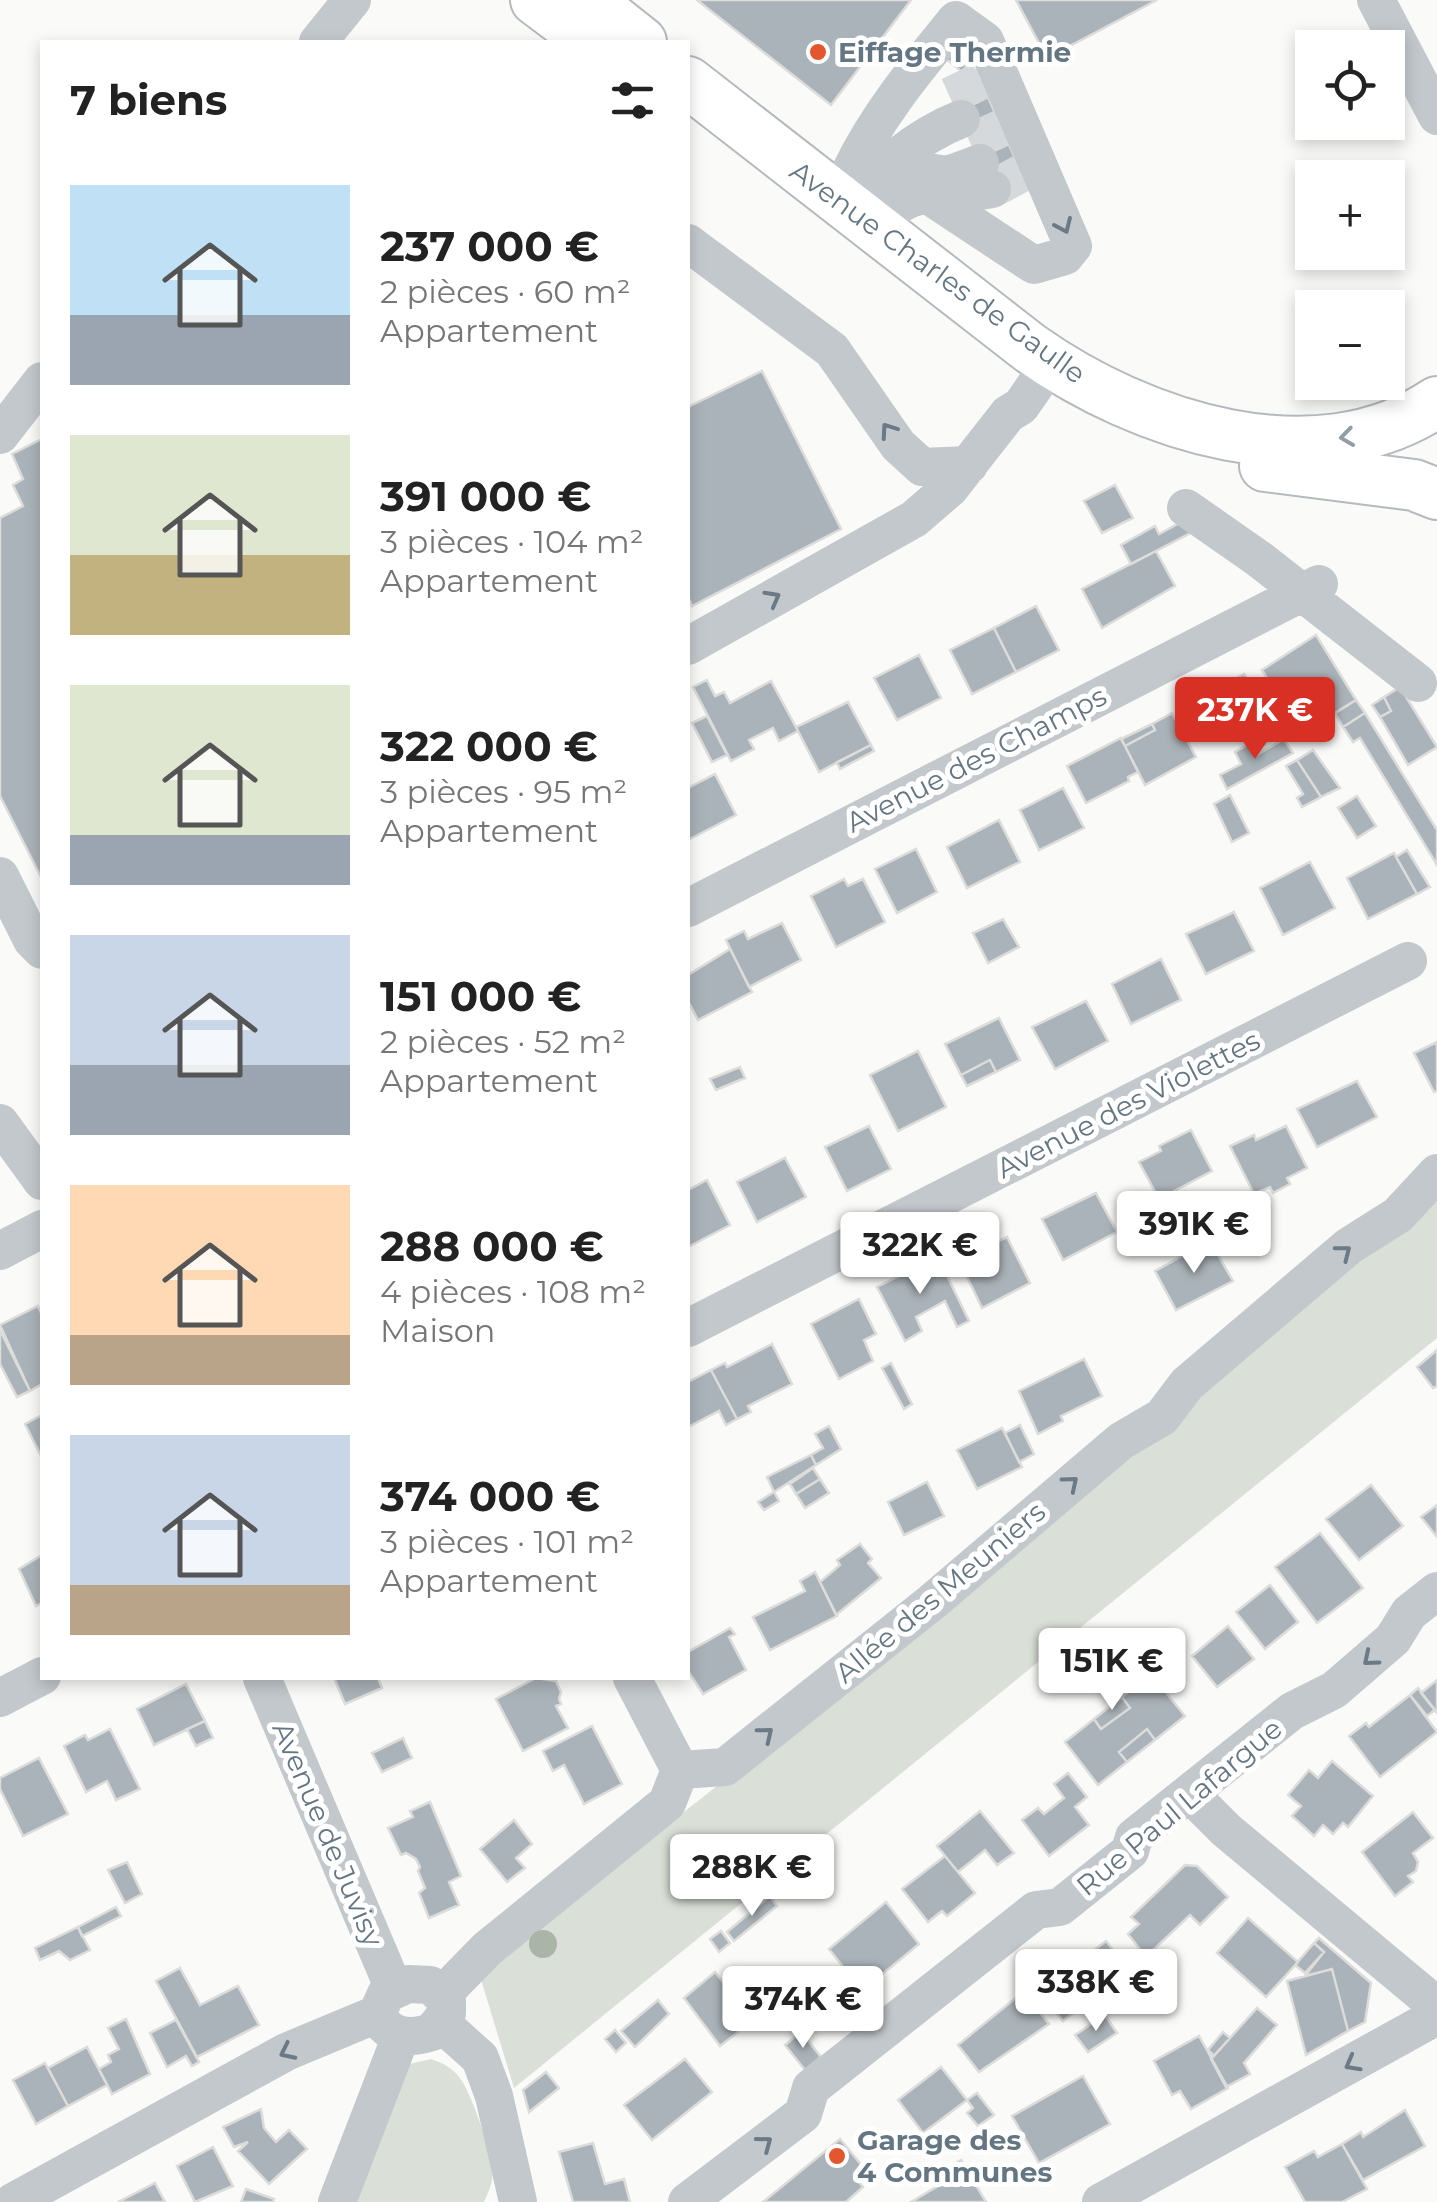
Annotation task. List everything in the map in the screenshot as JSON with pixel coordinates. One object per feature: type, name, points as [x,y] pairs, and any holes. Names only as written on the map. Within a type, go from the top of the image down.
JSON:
[{"type":"main road","points":[[536,0],[589,40]]},
{"type":"main road","points":[[588,0],[638,40]]},
{"type":"main road","name":"Avenue Charles de Gaulle","points":[[690,84],[1064,372],[1162,416],[1256,439],[1309,443],[1363,435],[1410,420],[1437,402]]},
{"type":"main road","name":"Avenue Charles de Gaulle","points":[[690,118],[1039,380],[1087,410],[1141,436],[1205,456],[1414,485],[1437,494]]},
{"type":"street","points":[[320,40],[352,0]]},
{"type":"street","points":[[1376,0],[1437,116]]},
{"type":"street","points":[[956,20],[985,41],[994,133],[1074,246],[1065,256],[1034,265],[928,195],[911,196],[894,206],[861,212],[851,170],[885,108],[956,20]]},
{"type":"street","points":[[861,212],[885,166],[895,134],[915,114],[994,133]]},
{"type":"street","points":[[885,166],[994,133]]},
{"type":"street","points":[[690,244],[832,350],[898,445],[922,467],[969,465]]},
{"type":"street","points":[[690,645],[914,519],[950,488],[1039,380]]},
{"type":"street","points":[[0,435],[40,384]]},
{"type":"street","points":[[1186,508],[1309,588],[1418,683]]},
{"type":"street","name":"Avenue des Champs","points":[[690,907],[1309,588]]},
{"type":"street","points":[[0,876],[32,940],[40,948]]},
{"type":"street","name":"Avenue des Violettes","points":[[690,1327],[1408,961]]},
{"type":"street","points":[[0,1124],[40,1179]]},
{"type":"street","name":"Allée des Meuniers","points":[[680,1770],[725,1767],[932,1602],[1120,1441],[1162,1417],[1187,1384],[1350,1246],[1398,1216],[1437,1173]]},
{"type":"street","points":[[0,1251],[40,1230]]},
{"type":"street","name":"Rue Paul Lafargue","points":[[687,2202],[803,2114],[811,2088],[1036,1910],[1060,1908],[1130,1851],[1134,1837],[1292,1711],[1334,1690],[1393,1639],[1409,1613],[1437,1591]]},
{"type":"street","points":[[0,1698],[40,1677]]},
{"type":"street","name":"Avenue de Juvisy","points":[[263,1680],[391,2013]]},
{"type":"street","points":[[391,2013],[414,2037],[432,2032],[442,2008],[487,1949],[668,1803],[680,1770],[633,1680]]},
{"type":"street","points":[[1189,1793],[1226,1830],[1437,2006]]},
{"type":"street","points":[[13,2202],[286,2052],[391,2013],[421,1984],[480,2058],[494,2096],[518,2202]]},
{"type":"street","points":[[338,2202],[391,2013]]},
{"type":"street","points":[[1101,2202],[1437,2016]]},
{"type":"shaded area","points":[[1437,1193],[1437,1338],[514,2088],[479,1973],[717,1786]]},
{"type":"shaded area","points":[[431,2059],[449,2067],[459,2077],[477,2115],[492,2170],[484,2202],[350,2202],[406,2065]]},
{"type":"building","name":"Eiffage Thermie","points":[[697,0],[911,0],[831,105]]},
{"type":"building","points":[[1016,0],[1157,0],[1047,58]]},
{"type":"building","points":[[954,45],[972,59],[962,72],[945,58]]},
{"type":"building","points":[[976,70],[1026,183],[995,197],[945,83]]},
{"type":"building","points":[[762,371],[841,529],[692,606],[690,602],[690,406]]},
{"type":"building","points":[[40,440],[40,875],[0,796],[0,518],[23,506],[13,485],[23,479],[12,454]]},
{"type":"building","points":[[1115,485],[1133,518],[1102,533],[1084,501]]},
{"type":"building","points":[[1185,520],[1198,529],[1131,564],[1121,545],[1155,526],[1159,534]]},
{"type":"building","points":[[1156,551],[1175,586],[1102,628],[1082,589]]},
{"type":"building","points":[[1036,606],[1059,650],[1016,672],[994,628]]},
{"type":"building","points":[[994,628],[1016,672],[972,694],[950,650]]},
{"type":"building","points":[[1316,635],[1356,700],[1335,713],[1314,681],[1282,701],[1262,670]]},
{"type":"building","points":[[919,655],[941,698],[897,720],[874,678]]},
{"type":"building","points":[[1244,674],[1267,710],[1252,720],[1229,683]]},
{"type":"building","points":[[707,680],[715,696],[724,692],[730,703],[771,681],[798,731],[779,741],[773,728],[749,740],[754,749],[731,761],[693,687]]},
{"type":"building","points":[[1400,687],[1437,747],[1408,765],[1380,717],[1391,711],[1384,697]]},
{"type":"building","points":[[1384,697],[1391,711],[1380,717],[1372,705]]},
{"type":"building","points":[[1356,700],[1365,713],[1343,727],[1335,713]]},
{"type":"building","points":[[848,702],[871,745],[819,772],[796,727]]},
{"type":"building","points":[[1172,713],[1196,757],[1145,785],[1125,746],[1155,730],[1152,724]]},
{"type":"building","points":[[1365,713],[1437,830],[1437,865],[1360,738],[1353,742],[1343,727]]},
{"type":"building","points":[[707,716],[727,755],[712,762],[692,723]]},
{"type":"building","points":[[1152,724],[1155,730],[1125,746],[1121,739]]},
{"type":"building","points":[[1121,738],[1138,772],[1128,777],[1129,781],[1086,803],[1067,766]]},
{"type":"building","points":[[1284,739],[1293,753],[1227,789],[1220,775],[1241,764],[1235,752],[1249,744],[1255,756]]},
{"type":"building","points":[[871,745],[874,751],[840,769],[837,762]]},
{"type":"building","points":[[1313,750],[1340,788],[1321,797],[1297,760]]},
{"type":"building","points":[[1297,760],[1321,797],[1302,807],[1297,798],[1303,794],[1286,766]]},
{"type":"building","points":[[715,774],[736,815],[690,839],[690,787]]},
{"type":"building","points":[[1063,788],[1084,828],[1039,850],[1020,810]]},
{"type":"building","points":[[1230,795],[1249,833],[1232,842],[1214,804]]},
{"type":"building","points":[[1357,796],[1376,826],[1357,838],[1338,808]]},
{"type":"building","points":[[999,820],[1020,862],[967,888],[947,847]]},
{"type":"building","points":[[916,849],[937,892],[897,913],[875,869]]},
{"type":"building","points":[[1407,850],[1430,887],[1417,894],[1396,857]]},
{"type":"building","points":[[1394,853],[1417,894],[1368,919],[1347,878]]},
{"type":"building","points":[[1310,862],[1335,908],[1283,935],[1260,888]]},
{"type":"building","points":[[844,879],[848,886],[863,879],[885,922],[836,947],[811,896]]},
{"type":"building","points":[[1234,912],[1254,951],[1206,974],[1186,934]]},
{"type":"building","points":[[1003,919],[1019,947],[988,963],[973,933]]},
{"type":"building","points":[[782,923],[801,960],[749,987],[726,940],[744,931],[748,939]]},
{"type":"building","points":[[730,949],[752,992],[698,1020],[690,1005],[690,974]]},
{"type":"building","points":[[1161,959],[1181,1000],[1131,1024],[1112,984]]},
{"type":"building","points":[[1086,1001],[1108,1041],[1055,1069],[1032,1027]]},
{"type":"building","points":[[999,1018],[1020,1060],[996,1072],[990,1060],[961,1075],[945,1044]]},
{"type":"building","points":[[1437,1042],[1437,1091],[1434,1092],[1414,1053]]},
{"type":"building","points":[[918,1051],[946,1107],[898,1131],[870,1075]]},
{"type":"building","points":[[990,1060],[996,1072],[967,1086],[961,1075]]},
{"type":"building","points":[[740,1067],[745,1078],[716,1090],[710,1079]]},
{"type":"building","points":[[1357,1081],[1377,1117],[1317,1147],[1297,1109]]},
{"type":"building","points":[[869,1126],[891,1169],[847,1191],[825,1147]]},
{"type":"building","points":[[1286,1126],[1307,1168],[1287,1178],[1290,1184],[1273,1193],[1270,1187],[1254,1194],[1230,1146],[1254,1135],[1256,1140]]},
{"type":"building","points":[[1191,1130],[1212,1171],[1159,1199],[1139,1162],[1161,1151],[1159,1146]]},
{"type":"building","points":[[785,1158],[806,1197],[757,1222],[737,1182]]},
{"type":"building","points":[[707,1180],[730,1225],[690,1246],[690,1189]]},
{"type":"building","points":[[1096,1193],[1117,1232],[1063,1260],[1042,1219]]},
{"type":"building","points":[[1007,1237],[1030,1283],[982,1308],[959,1260]]},
{"type":"building","points":[[1210,1241],[1233,1281],[1176,1310],[1155,1271]]},
{"type":"building","points":[[938,1257],[969,1321],[957,1327],[945,1301],[916,1317],[922,1331],[905,1341],[877,1287]]},
{"type":"building","points":[[859,1299],[876,1334],[864,1340],[873,1361],[839,1379],[811,1324]]},
{"type":"building","points":[[38,1306],[40,1385],[30,1391],[0,1325]]},
{"type":"building","points":[[0,1330],[30,1391],[17,1397],[0,1364]]},
{"type":"building","points":[[772,1344],[792,1384],[748,1406],[751,1412],[737,1419],[711,1370],[725,1363],[727,1367]]},
{"type":"building","points":[[1437,1350],[1437,1386],[1433,1388],[1417,1367]]},
{"type":"building","points":[[1084,1359],[1102,1396],[1061,1416],[1063,1421],[1038,1434],[1019,1391]]},
{"type":"building","points":[[891,1363],[912,1404],[904,1409],[882,1368]]},
{"type":"building","points":[[711,1370],[737,1419],[726,1425],[719,1411],[690,1426],[690,1381]]},
{"type":"building","points":[[40,1416],[40,1454],[25,1424]]},
{"type":"building","points":[[1020,1425],[1034,1454],[1019,1462],[1005,1433]]},
{"type":"building","points":[[829,1426],[841,1449],[816,1465],[811,1455],[823,1448],[815,1434]]},
{"type":"building","points":[[1002,1428],[1022,1467],[977,1489],[957,1450]]},
{"type":"building","points":[[811,1455],[816,1465],[774,1492],[767,1477]]},
{"type":"building","points":[[813,1468],[820,1479],[796,1494],[790,1484]]},
{"type":"building","points":[[820,1479],[829,1493],[805,1508],[796,1494]]},
{"type":"building","points":[[927,1482],[944,1516],[904,1535],[888,1502]]},
{"type":"building","points":[[1371,1485],[1403,1526],[1359,1560],[1326,1519]]},
{"type":"building","points":[[774,1492],[779,1501],[764,1510],[758,1502]]},
{"type":"building","points":[[1437,1505],[1437,1537],[1421,1517]]},
{"type":"building","points":[[1320,1533],[1363,1588],[1317,1623],[1275,1567]]},
{"type":"building","points":[[860,1544],[872,1559],[868,1563],[881,1578],[836,1615],[820,1582],[840,1565],[837,1560]]},
{"type":"building","points":[[40,1556],[40,1604],[36,1606],[19,1569]]},
{"type":"building","points":[[815,1572],[837,1616],[770,1650],[753,1617],[805,1591],[800,1581]]},
{"type":"building","points":[[1270,1585],[1298,1622],[1265,1649],[1236,1612]]},
{"type":"building","points":[[1228,1626],[1254,1659],[1217,1687],[1192,1656]]},
{"type":"building","points":[[730,1628],[735,1634],[729,1637],[746,1670],[703,1694],[690,1674],[690,1651]]},
{"type":"building","points":[[1151,1674],[1185,1716],[1155,1740],[1147,1729],[1119,1752],[1127,1762],[1098,1785],[1065,1742],[1094,1719],[1101,1729],[1130,1708],[1122,1697]]},
{"type":"building","points":[[335,1680],[379,1680],[382,1688],[345,1704]]},
{"type":"building","points":[[532,1680],[556,1681],[561,1704],[556,1706],[568,1728],[523,1751],[496,1699]]},
{"type":"building","points":[[1437,1680],[1437,1713],[1421,1693]]},
{"type":"building","points":[[186,1684],[205,1721],[154,1745],[137,1709]]},
{"type":"building","points":[[1418,1688],[1435,1710],[1427,1716],[1410,1695]]},
{"type":"building","points":[[1410,1695],[1437,1732],[1380,1777],[1349,1736],[1366,1723],[1369,1727]]},
{"type":"building","points":[[1122,1697],[1130,1708],[1101,1729],[1094,1719]]},
{"type":"building","points":[[205,1721],[213,1738],[196,1746],[187,1729]]},
{"type":"building","points":[[592,1726],[622,1784],[584,1804],[564,1765],[553,1771],[543,1751]]},
{"type":"building","points":[[110,1729],[140,1789],[116,1800],[107,1781],[86,1792],[64,1746],[85,1735],[88,1740]]},
{"type":"building","points":[[1147,1729],[1155,1740],[1127,1762],[1119,1752]]},
{"type":"building","points":[[403,1738],[412,1758],[382,1772],[372,1753]]},
{"type":"building","points":[[39,1758],[68,1814],[23,1836],[0,1789],[0,1778]]},
{"type":"building","points":[[1332,1761],[1373,1796],[1348,1827],[1343,1823],[1333,1834],[1323,1825],[1314,1836],[1292,1816],[1301,1806],[1288,1795],[1309,1770],[1318,1778]]},
{"type":"building","points":[[1068,1773],[1087,1797],[1075,1807],[1089,1825],[1049,1856],[1022,1820],[1038,1808],[1044,1814],[1064,1798],[1054,1784]]},
{"type":"building","points":[[430,1802],[461,1876],[449,1882],[459,1905],[429,1918],[419,1893],[425,1888],[420,1867],[416,1859],[406,1853],[401,1855],[388,1828],[413,1817],[410,1811]]},
{"type":"building","points":[[980,1811],[1014,1853],[997,1865],[985,1850],[958,1872],[937,1846]]},
{"type":"building","points":[[1413,1812],[1433,1838],[1413,1853],[1418,1862],[1416,1871],[1408,1876],[1413,1882],[1395,1896],[1362,1852]]},
{"type":"building","points":[[514,1820],[532,1844],[516,1858],[525,1868],[507,1882],[480,1849]]},
{"type":"building","points":[[945,1856],[975,1893],[947,1916],[942,1911],[928,1922],[902,1889]]},
{"type":"building","points":[[127,1862],[142,1894],[125,1903],[108,1870]]},
{"type":"building","points":[[1185,1865],[1197,1866],[1228,1897],[1200,1925],[1190,1915],[1146,1957],[1128,1934],[1139,1924],[1131,1917]]},
{"type":"building","points":[[770,1896],[777,1906],[734,1941],[727,1932]]},
{"type":"building","points":[[886,1902],[919,1944],[862,1991],[829,1949]]},
{"type":"building","points":[[116,1907],[121,1916],[82,1936],[78,1927]]},
{"type":"building","points":[[1248,1918],[1298,1962],[1266,1997],[1217,1953]]},
{"type":"building","points":[[78,1927],[90,1950],[70,1960],[59,1951],[40,1960],[35,1948]]},
{"type":"building","points":[[721,1931],[730,1943],[719,1952],[710,1939]]},
{"type":"building","points":[[1319,1938],[1371,1983],[1365,2022],[1348,2031],[1332,1969],[1305,1976],[1324,1952],[1314,1943]]},
{"type":"building","points":[[1106,1941],[1129,1970],[1063,2021],[1040,1993]]},
{"type":"building","points":[[1314,1943],[1324,1952],[1305,1973],[1295,1965]]},
{"type":"building","points":[[180,1968],[200,2005],[238,1986],[259,2025],[197,2057],[156,1981]]},
{"type":"building","points":[[1332,1969],[1348,2031],[1306,2055],[1287,1981]]},
{"type":"building","points":[[715,1972],[744,2008],[730,2020],[738,2032],[720,2046],[684,1998]]},
{"type":"building","points":[[1023,1992],[1049,2024],[979,2072],[958,2045]]},
{"type":"building","points":[[658,2000],[669,2014],[635,2047],[621,2031]]},
{"type":"building","points":[[1257,2008],[1277,2025],[1244,2063],[1250,2074],[1226,2087],[1211,2059]]},
{"type":"building","points":[[1105,2015],[1117,2033],[1088,2052],[1075,2035]]},
{"type":"building","points":[[126,2019],[150,2074],[112,2094],[99,2069],[111,2062],[108,2055],[119,2049],[108,2028]]},
{"type":"building","points":[[176,2020],[199,2062],[192,2066],[186,2056],[167,2067],[150,2033]]},
{"type":"building","points":[[615,2030],[626,2043],[616,2052],[605,2039]]},
{"type":"building","points":[[801,2032],[821,2057],[805,2070],[785,2045]]},
{"type":"building","points":[[1223,2032],[1230,2038],[1214,2056],[1208,2050]]},
{"type":"building","points":[[1199,2036],[1228,2088],[1191,2109],[1180,2091],[1172,2095],[1154,2061]]},
{"type":"building","points":[[87,2047],[107,2085],[68,2106],[48,2068]]},
{"type":"building","points":[[685,2059],[712,2092],[652,2140],[624,2105]]},
{"type":"building","points":[[45,2063],[68,2106],[36,2124],[13,2080]]},
{"type":"building","points":[[941,2067],[967,2100],[923,2133],[898,2100]]},
{"type":"building","points":[[546,2072],[559,2088],[529,2112],[523,2090]]},
{"type":"building","points":[[1083,2076],[1110,2124],[1039,2163],[1012,2116]]},
{"type":"building","points":[[977,2093],[994,2115],[978,2126],[967,2113],[973,2108],[967,2100]]},
{"type":"building","points":[[261,2109],[264,2128],[276,2142],[289,2130],[307,2149],[269,2184],[238,2151],[248,2142],[234,2147],[223,2127]]},
{"type":"building","points":[[1405,2110],[1425,2146],[1363,2180],[1342,2144],[1361,2132],[1363,2137]]},
{"type":"building","name":"Garage des 4 Communes","points":[[840,2139],[868,2173],[858,2181],[863,2187],[846,2202],[763,2202]]},
{"type":"building","points":[[593,2143],[605,2184],[624,2179],[630,2202],[573,2202],[559,2152]]},
{"type":"building","points":[[1342,2144],[1367,2189],[1342,2202],[1305,2202],[1285,2167],[1314,2151],[1318,2157]]},
{"type":"building","points":[[213,2147],[233,2186],[195,2202],[177,2166]]},
{"type":"building","points":[[961,2160],[986,2202],[911,2202],[948,2180],[943,2171]]},
{"type":"building","points":[[155,2183],[165,2202],[118,2202]]},
{"type":"building","points":[[246,2189],[274,2199],[273,2202],[241,2202]]},
{"type":"tunnel","points":[[950,96],[981,81]]},
{"type":"tunnel","points":[[971,142],[1002,128]]},
{"type":"tunnel","points":[[992,189],[1022,173]]},
{"type":"place","name":"Eiffage Thermie","points":[[818,52]]},
{"type":"place","name":"Garage des 4 Communes","points":[[837,2156]]}]
